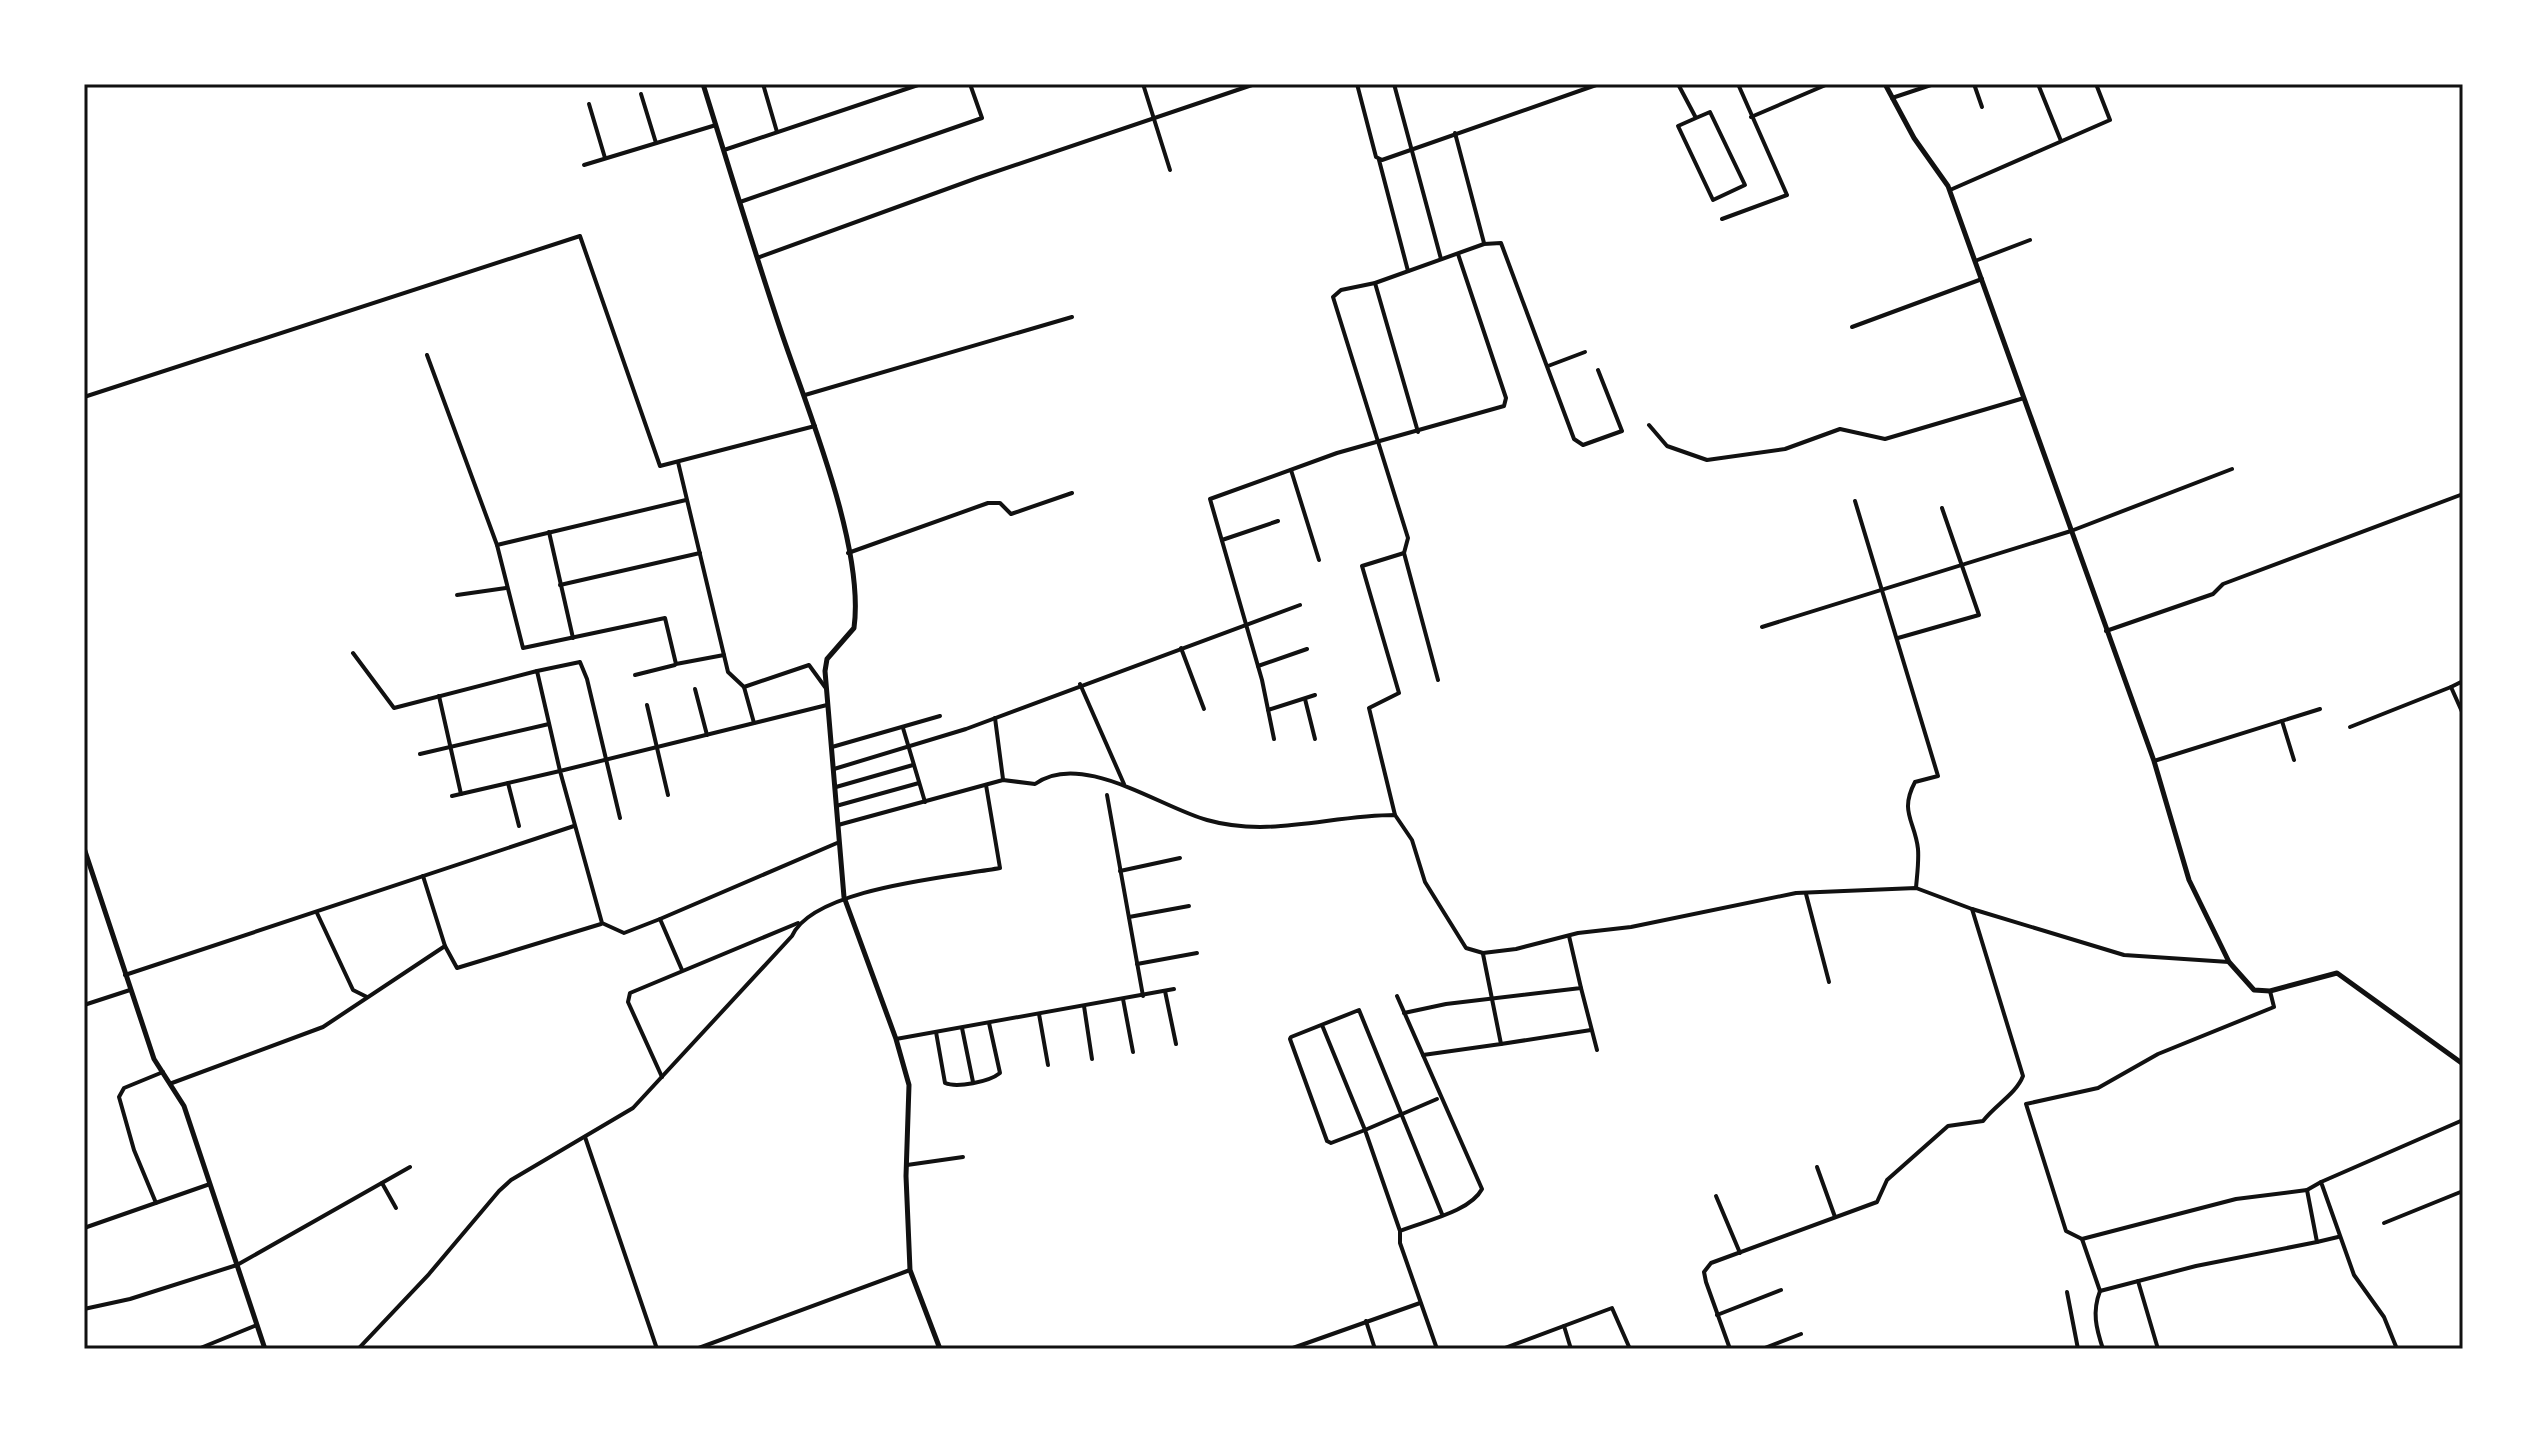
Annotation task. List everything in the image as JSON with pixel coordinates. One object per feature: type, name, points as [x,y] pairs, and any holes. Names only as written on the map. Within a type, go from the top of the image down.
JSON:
[{"type":"street","points":[[703,84],[757,258],[815,426],[848,553],[854,628],[827,659],[825,687],[836,787],[837,843],[844,897],[896,1039],[909,1085],[907,1165],[910,1270],[940,1349]]},
{"type":"street","points":[[763,84],[778,132]]},
{"type":"street","points":[[724,150],[921,84]]},
{"type":"street","points":[[740,202],[982,118],[970,84]]},
{"type":"street","points":[[1143,84],[1170,170]]},
{"type":"street","points":[[757,258],[1255,84]]},
{"type":"street","points":[[1357,84],[1408,271]]},
{"type":"street","points":[[1394,84],[1441,259]]},
{"type":"street","points":[[1379,160],[1413,151],[1455,133],[1599,84]]},
{"type":"street","points":[[1678,84],[1696,118]]},
{"type":"street","points":[[1722,219],[1787,195],[1738,84]]},
{"type":"street","points":[[1751,117],[1828,84]]},
{"type":"street","points":[[1885,84],[1950,190],[2154,761],[2189,880],[2229,962],[2254,990],[2270,991],[2337,973],[2463,1064]]},
{"type":"street","points":[[1892,98],[1934,84]]},
{"type":"street","points":[[1974,84],[1982,107]]},
{"type":"street","points":[[2038,84],[2061,141]]},
{"type":"street","points":[[1950,190],[2110,120],[2096,84]]},
{"type":"street","points":[[641,94],[656,143]]},
{"type":"street","points":[[589,104],[605,158]]},
{"type":"street","points":[[1710,112],[1745,185],[1713,200],[1678,126],[1696,118],[1710,112]]},
{"type":"street","points":[[584,165],[716,125]]},
{"type":"street","points":[[1455,133],[1484,244]]},
{"type":"street","points":[[84,397],[580,236],[660,466],[815,426]]},
{"type":"street","points":[[1975,261],[2030,240]]},
{"type":"street","points":[[1438,680],[1404,553],[1408,538],[1333,297],[1341,290],[1375,283],[1484,244],[1501,243],[1574,439],[1583,445],[1622,431],[1598,370]]},
{"type":"street","points":[[1274,739],[1258,666],[1210,499],[1337,453],[1378,444],[1506,403],[1458,254]]},
{"type":"street","points":[[1852,327],[1982,279]]},
{"type":"street","points":[[1375,283],[1418,432]]},
{"type":"street","points":[[805,395],[1072,317]]},
{"type":"street","points":[[1548,366],[1585,352]]},
{"type":"street","points":[[427,355],[497,545],[523,648],[665,618],[676,664]]},
{"type":"street","points":[[1649,425],[1667,446],[1692,457],[1719,459],[1785,449],[1840,429],[1885,439],[2024,398]]},
{"type":"street","points":[[678,461],[728,672],[744,687],[754,724]]},
{"type":"street","points":[[1762,627],[2071,531],[2232,469]]},
{"type":"street","points":[[1291,470],[1319,560]]},
{"type":"street","points":[[848,553],[988,503],[1000,503],[1011,514],[1072,493]]},
{"type":"street","points":[[2106,631],[2213,594],[2223,584],[2463,494]]},
{"type":"street","points":[[497,545],[687,499]]},
{"type":"street","points":[[1855,501],[1938,776],[1915,782],[1910,792],[1907,813],[1918,848],[1916,888]]},
{"type":"street","points":[[1898,638],[1979,615],[1942,508]]},
{"type":"street","points":[[1222,540],[1278,521]]},
{"type":"street","points":[[549,532],[573,638]]},
{"type":"street","points":[[560,585],[700,553]]},
{"type":"street","points":[[1404,553],[1364,564],[1361,569],[1399,693],[1396,698],[1369,708],[1395,815],[1412,840],[1425,882],[1466,948],[1483,953],[1516,949],[1796,893],[1916,888],[1972,909],[2124,955],[2229,962]]},
{"type":"street","points":[[457,595],[507,588]]},
{"type":"street","points":[[834,769],[995,718],[1300,605]]},
{"type":"street","points":[[1181,648],[1204,709]]},
{"type":"street","points":[[1258,666],[1307,649]]},
{"type":"street","points":[[353,653],[394,708],[580,662],[608,760],[620,818]]},
{"type":"street","points":[[635,675],[724,655]]},
{"type":"street","points":[[744,687],[809,665],[825,687]]},
{"type":"street","points":[[537,671],[574,826],[602,923]]},
{"type":"street","points":[[2350,727],[2463,681]]},
{"type":"street","points":[[1080,684],[1125,786]]},
{"type":"street","points":[[2451,687],[2463,714]]},
{"type":"street","points":[[695,689],[707,735]]},
{"type":"street","points":[[1268,710],[1315,695]]},
{"type":"street","points":[[439,696],[461,794]]},
{"type":"street","points":[[1305,699],[1315,739]]},
{"type":"street","points":[[647,705],[668,795]]},
{"type":"street","points":[[452,796],[827,705]]},
{"type":"street","points":[[2154,761],[2320,709]]},
{"type":"street","points":[[832,747],[940,716]]},
{"type":"street","points":[[995,718],[1003,780]]},
{"type":"street","points":[[2282,721],[2294,760]]},
{"type":"street","points":[[420,754],[549,724]]},
{"type":"street","points":[[903,728],[925,802]]},
{"type":"street","points":[[836,787],[913,765]]},
{"type":"street","points":[[838,825],[1003,780],[1035,784],[1049,775],[1096,776],[1170,807],[1232,827],[1278,828],[1358,815],[1395,815]]},
{"type":"street","points":[[508,783],[519,826]]},
{"type":"street","points":[[836,806],[919,783]]},
{"type":"street","points":[[662,1077],[628,1002],[630,993],[798,922],[844,897],[1000,868],[986,785]]},
{"type":"street","points":[[1107,795],[1143,996]]},
{"type":"street","points":[[125,975],[574,826]]},
{"type":"street","points":[[423,876],[445,946],[457,968],[464,968],[531,942],[602,923],[624,933],[837,843]]},
{"type":"street","points":[[84,848],[154,1059],[184,1106],[265,1349]]},
{"type":"street","points":[[1120,871],[1180,858]]},
{"type":"street","points":[[1806,894],[1829,982]]},
{"type":"street","points":[[1129,917],[1189,906]]},
{"type":"street","points":[[1730,1349],[1704,1272],[1711,1263],[1877,1202],[1887,1180],[1948,1126],[1983,1121],[1994,1106],[2019,1086],[2023,1076],[1972,909]]},
{"type":"street","points":[[317,912],[353,990],[367,997]]},
{"type":"street","points":[[660,919],[682,970]]},
{"type":"street","points":[[358,1349],[511,1180],[633,1108],[792,936],[798,922]]},
{"type":"street","points":[[1569,936],[1597,1050]]},
{"type":"street","points":[[172,1083],[323,1027],[445,946]]},
{"type":"street","points":[[1137,964],[1197,953]]},
{"type":"street","points":[[1483,953],[1501,1044]]},
{"type":"street","points":[[1404,1013],[1581,988]]},
{"type":"street","points":[[896,1039],[1174,989]]},
{"type":"street","points":[[84,1005],[130,990]]},
{"type":"street","points":[[1165,991],[1176,1044]]},
{"type":"street","points":[[2270,991],[2274,1007],[2158,1054],[2098,1088],[2026,1104],[2066,1231],[2082,1239],[2236,1199],[2307,1190],[2463,1120]]},
{"type":"street","points":[[1397,996],[1482,1189],[1478,1197],[1400,1231]]},
{"type":"street","points":[[1123,999],[1133,1052]]},
{"type":"street","points":[[1084,1006],[1092,1059]]},
{"type":"street","points":[[1437,1099],[1402,1115],[1331,1143],[1327,1141],[1290,1040],[1359,1010],[1402,1115],[1442,1214]]},
{"type":"street","points":[[1039,1014],[1048,1065]]},
{"type":"street","points":[[936,1032],[945,1083],[953,1085],[991,1079],[1000,1073],[989,1023]]},
{"type":"street","points":[[1322,1025],[1365,1130],[1437,1349]]},
{"type":"street","points":[[962,1028],[973,1082]]},
{"type":"street","points":[[1423,1055],[1591,1030]]},
{"type":"street","points":[[156,1203],[134,1150],[119,1097],[124,1088],[163,1072]]},
{"type":"street","points":[[585,1137],[657,1349]]},
{"type":"street","points":[[907,1165],[963,1157]]},
{"type":"street","points":[[84,1309],[130,1299],[237,1265],[410,1167]]},
{"type":"street","points":[[1817,1167],[1835,1217]]},
{"type":"street","points":[[2321,1182],[2354,1275],[2384,1317],[2397,1349]]},
{"type":"street","points":[[382,1183],[396,1208]]},
{"type":"street","points":[[84,1228],[210,1184]]},
{"type":"street","points":[[2307,1190],[2317,1242]]},
{"type":"street","points":[[2384,1223],[2463,1191]]},
{"type":"street","points":[[1716,1196],[1740,1253]]},
{"type":"street","points":[[2100,1291],[2338,1237]]},
{"type":"street","points":[[2082,1239],[2100,1291],[2094,1305],[2095,1328],[2103,1349]]},
{"type":"street","points":[[696,1349],[910,1270]]},
{"type":"street","points":[[2138,1281],[2158,1349]]},
{"type":"street","points":[[1717,1315],[1781,1290]]},
{"type":"street","points":[[2067,1292],[2078,1349]]},
{"type":"street","points":[[1290,1349],[1421,1303]]},
{"type":"street","points":[[1502,1349],[1612,1308],[1630,1349]]},
{"type":"street","points":[[1366,1321],[1375,1349]]},
{"type":"street","points":[[198,1349],[257,1325]]},
{"type":"street","points":[[1564,1326],[1571,1349]]},
{"type":"street","points":[[1762,1349],[1801,1334]]}]
